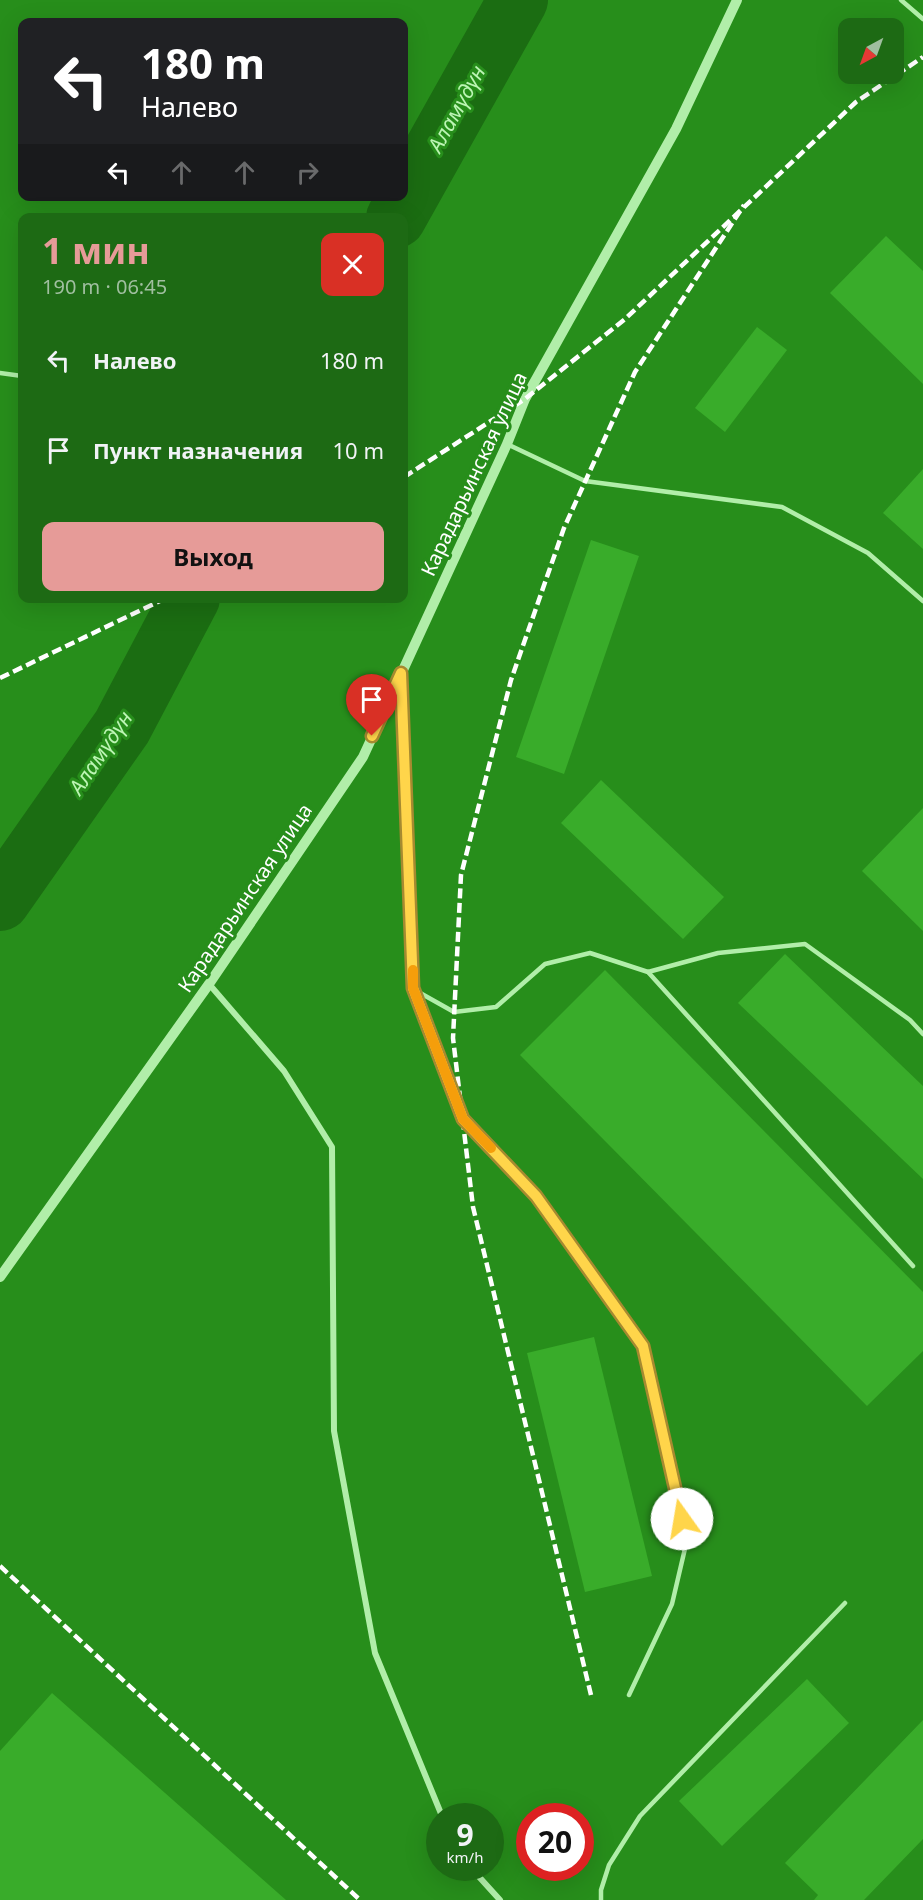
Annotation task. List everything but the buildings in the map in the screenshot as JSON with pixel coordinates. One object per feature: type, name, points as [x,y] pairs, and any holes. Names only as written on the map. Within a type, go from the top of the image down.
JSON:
[{"type":"street","name":"Карадарьинская улица","points":[[0,1277],[209,984],[363,757],[507,444],[525,399],[676,129],[737,0]]},
{"type":"street","points":[[209,984],[284,1071],[332,1147],[334,1431],[375,1653],[437,1803]]},
{"type":"street","points":[[483,1881],[500,1900]]},
{"type":"lane","points":[[901,0],[923,19]]},
{"type":"lane","points":[[0,374],[18,376]]},
{"type":"lane","points":[[507,444],[585,481],[782,507],[868,553],[923,601]]},
{"type":"lane","points":[[401,673],[413,988],[463,1119],[536,1196],[643,1346],[687,1540],[672,1604],[629,1695]]},
{"type":"lane","points":[[648,972],[718,953],[806,944],[910,1020],[923,1034]]},
{"type":"lane","points":[[413,988],[454,1011],[496,1007],[545,964],[590,953],[648,972],[913,1266]]},
{"type":"lane","points":[[601,1900],[601,1890],[609,1865],[640,1816],[845,1603]]},
{"type":"waterway","name":"Аламүдүн","points":[[408,197],[518,0]]},
{"type":"waterway","name":"Аламүдүн","points":[[399,213],[406,201]]},
{"type":"waterway","name":"Аламүдүн","points":[[0,901],[122,727],[187,603]]},
{"type":"railway","points":[[408,474],[525,399],[625,319],[856,102],[923,57]]},
{"type":"railway","points":[[591,1695],[473,1207],[453,1038],[461,875],[511,680],[564,528],[635,372],[744,205]]},
{"type":"railway","points":[[0,678],[156,603]]},
{"type":"railway","points":[[0,1566],[360,1900]]},
{"type":"slow traffic","points":[[413,970],[413,988],[463,1119],[491,1148]]},
{"type":"route","points":[[372,736],[401,673],[413,988],[463,1119],[536,1196],[643,1346],[682,1519]]}]
